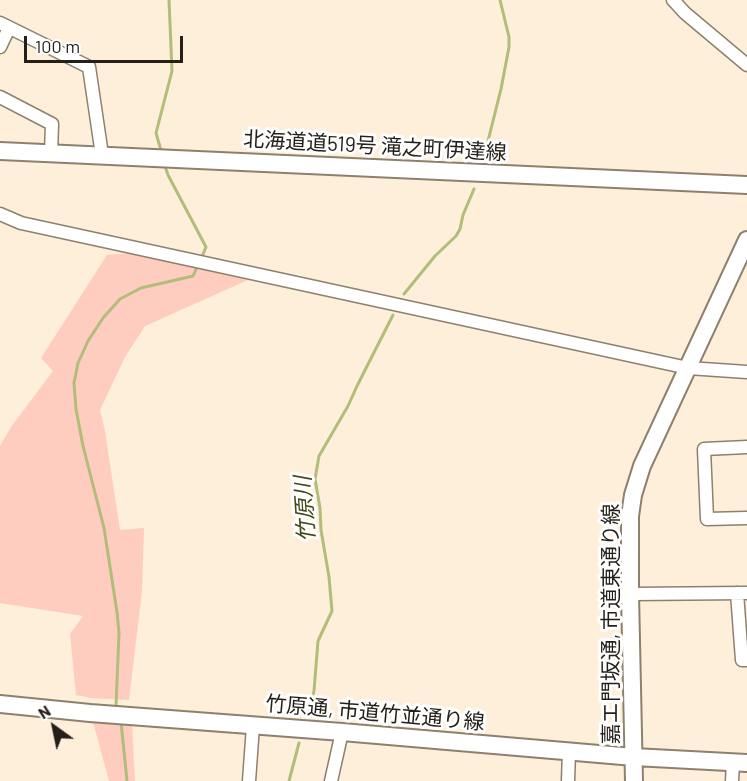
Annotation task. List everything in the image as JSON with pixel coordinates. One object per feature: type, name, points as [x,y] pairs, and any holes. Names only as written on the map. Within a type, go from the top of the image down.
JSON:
[{"type":"street","points":[[674,0],[685,13],[747,65]]},
{"type":"street","points":[[0,47],[5,25],[89,67],[102,155]]},
{"type":"street","points":[[0,97],[52,124],[51,153]]},
{"type":"street","name":"北海道道519号 滝之町伊達線","points":[[0,151],[747,185]]},
{"type":"street","points":[[0,214],[21,223],[688,368],[747,372]]},
{"type":"street","name":"嘉エ門坂通, 市道東通り線","points":[[634,781],[630,594],[630,516],[633,495],[642,466],[747,240]]},
{"type":"street","points":[[747,447],[705,449],[707,519],[747,518]]},
{"type":"street","points":[[630,594],[742,593],[742,660],[747,660]]},
{"type":"street","name":"竹原通, 市道竹並通り線","points":[[1,708],[342,732],[634,757],[740,763]]},
{"type":"street","points":[[249,781],[253,726]]},
{"type":"street","points":[[331,781],[342,732]]},
{"type":"street","points":[[568,781],[570,752]]},
{"type":"street","points":[[732,781],[740,763]]},
{"type":"shaded area","points":[[131,253],[248,280],[145,326],[125,357],[100,410],[120,530],[144,528],[142,591],[129,700],[76,695],[70,634],[83,616],[0,603],[0,446],[11,427],[53,371],[41,358],[107,255]]},
{"type":"shaded area","points":[[93,722],[132,724],[135,781],[109,781]]},
{"type":"waterway","points":[[162,154],[156,133],[172,71],[169,0]]},
{"type":"waterway","name":"竹原川","points":[[485,153],[509,47],[509,37],[500,0]]},
{"type":"waterway","points":[[164,163],[206,247],[201,259]]},
{"type":"waterway","name":"竹原川","points":[[404,294],[435,256],[456,236],[474,189]]},
{"type":"waterway","points":[[116,706],[119,633],[117,612],[104,528],[76,409],[74,383],[78,363],[88,341],[103,318],[120,299],[141,288],[193,276],[198,265]]},
{"type":"waterway","name":"竹原川","points":[[308,715],[314,691],[318,641],[332,611],[315,479],[319,456],[348,406],[393,315]]},
{"type":"waterway","points":[[121,722],[127,781]]},
{"type":"waterway","name":"竹原川","points":[[289,781],[299,743]]}]
